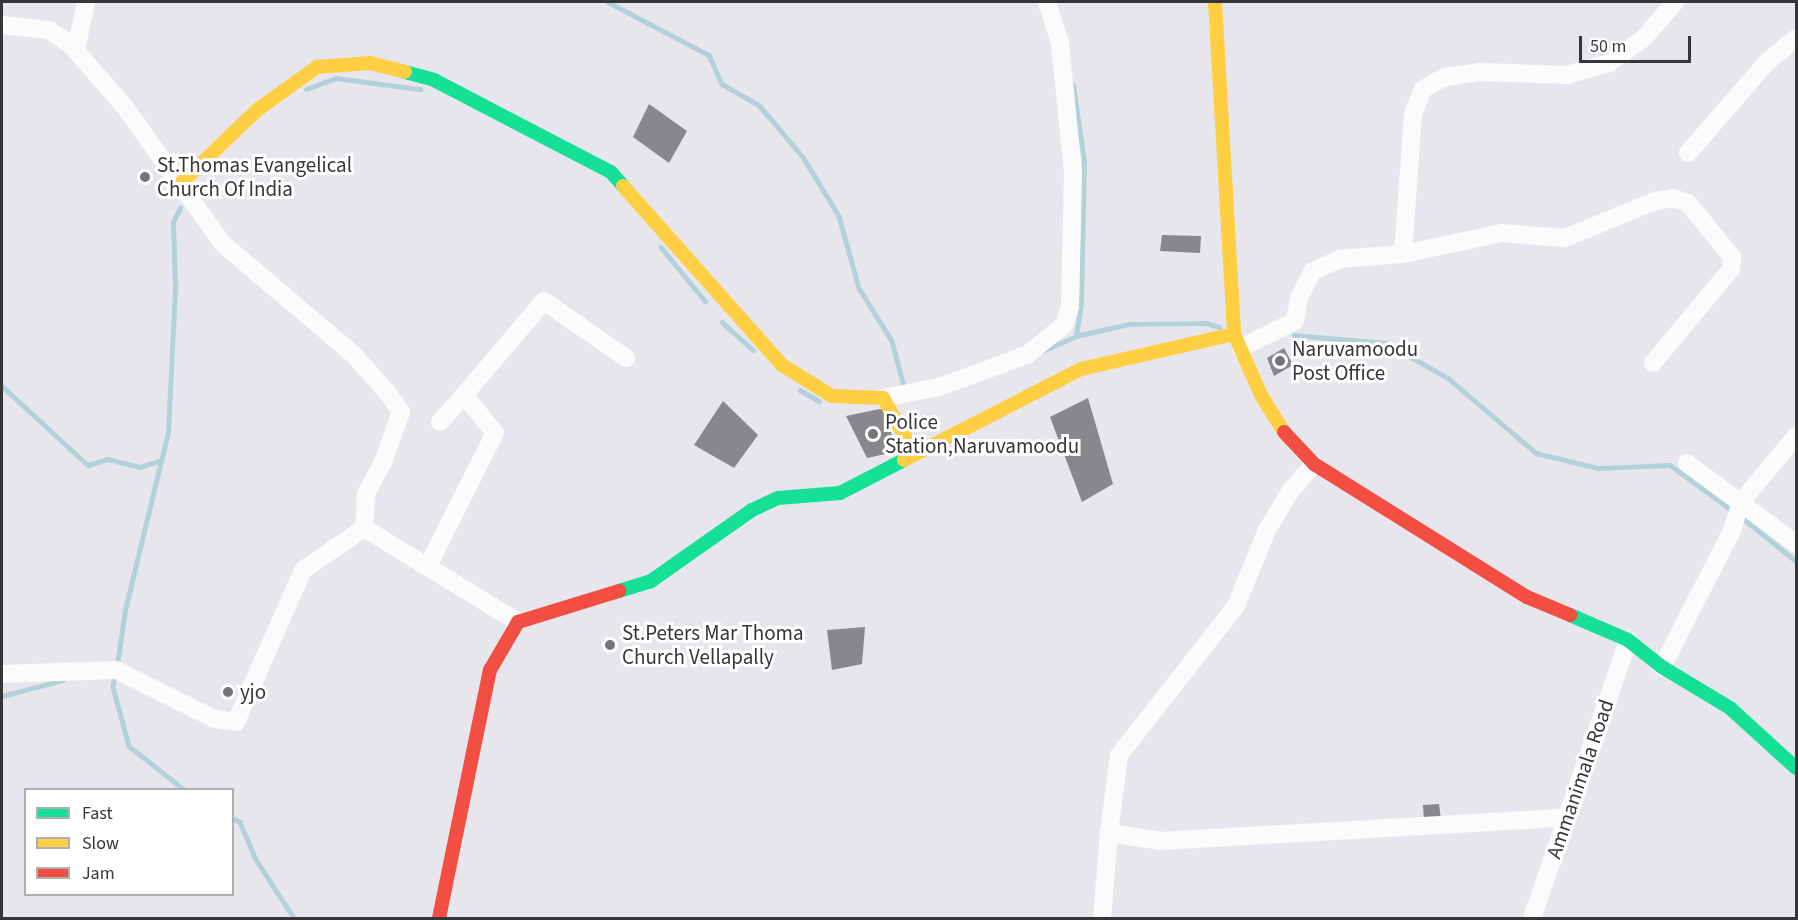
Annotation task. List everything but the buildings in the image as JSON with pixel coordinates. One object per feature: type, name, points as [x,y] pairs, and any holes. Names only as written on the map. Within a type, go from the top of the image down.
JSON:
[{"type":"street","points":[[76,50],[86,2]]},
{"type":"street","points":[[181,183],[257,110],[317,67],[370,63],[434,80],[610,172],[782,365],[832,396],[890,397],[916,391],[1028,354],[1053,337],[1064,325],[1070,306],[1073,172],[1060,43],[1047,2]]},
{"type":"street","points":[[1215,2],[1238,341],[1261,395],[1286,435],[1314,464],[1527,597],[1628,640],[1662,667],[1731,708],[1797,768]]},
{"type":"street","points":[[1402,254],[1413,114],[1423,89],[1444,77],[1480,72],[1567,75],[1610,63],[1644,38],[1667,15],[1675,2]]},
{"type":"street","points":[[2,25],[49,30],[76,50],[124,106],[222,243],[354,355],[401,412],[383,462],[366,494],[364,528]]},
{"type":"street","points":[[1688,153],[1768,61],[1797,38]]},
{"type":"street","points":[[439,918],[490,670],[518,622],[651,581],[752,510],[778,498],[840,493],[914,452],[1081,369],[1238,341],[1295,321],[1299,298],[1313,271],[1340,259],[1402,254],[1502,233],[1565,238],[1655,201],[1673,198],[1688,203],[1732,257],[1731,269],[1653,363]]},
{"type":"street","points":[[440,422],[544,301],[626,358]]},
{"type":"street","points":[[428,566],[495,433],[464,395]]},
{"type":"street","points":[[890,397],[914,452]]},
{"type":"street","points":[[1662,667],[1734,524],[1740,503],[1797,436]]},
{"type":"street","points":[[1687,463],[1797,544]]},
{"type":"street","points":[[1102,918],[1109,833],[1119,755],[1236,606],[1267,530],[1292,490],[1314,464]]},
{"type":"street","points":[[364,528],[518,622]]},
{"type":"street","points":[[2,674],[116,670],[214,719],[236,722],[303,570],[364,528]]},
{"type":"street","name":"Ammanimala Road","points":[[1532,918],[1628,640]]},
{"type":"street","points":[[1109,833],[1161,841],[1566,818]]},
{"type":"waterway","points":[[608,2],[709,55],[722,84],[759,105],[803,157],[839,216],[859,288],[892,341],[905,390]]},
{"type":"waterway","points":[[306,89],[336,78],[420,89]]},
{"type":"waterway","points":[[1045,350],[1076,336],[1081,303],[1084,161],[1073,86]]},
{"type":"waterway","points":[[117,665],[125,610],[168,432],[175,287],[173,222],[180,208]]},
{"type":"waterway","points":[[661,247],[705,301]]},
{"type":"waterway","points":[[722,322],[753,350]]},
{"type":"waterway","points":[[1076,336],[1129,324],[1206,323],[1219,327]]},
{"type":"waterway","points":[[1294,335],[1386,343],[1448,378],[1536,453],[1598,468],[1670,465],[1733,511]]},
{"type":"waterway","points":[[2,386],[88,465],[108,459],[140,467],[161,460]]},
{"type":"waterway","points":[[800,390],[819,401]]},
{"type":"waterway","points":[[1740,516],[1796,561]]},
{"type":"waterway","points":[[115,674],[113,687],[129,746],[182,788]]},
{"type":"waterway","points":[[2,696],[63,680]]},
{"type":"waterway","points":[[234,819],[240,822],[255,858],[294,918]]},
{"type":"traffic: fast","points":[[405,72],[434,80],[611,172],[623,186]]},
{"type":"traffic: fast","points":[[619,591],[651,581],[752,510],[778,498],[840,493],[904,460]]},
{"type":"traffic: fast","points":[[1570,615],[1628,640],[1662,667],[1730,708],[1796,768]]},
{"type":"traffic: slow","points":[[1215,2],[1234,334],[1261,395],[1284,432]]},
{"type":"traffic: slow","points":[[181,183],[257,110],[317,67],[370,63],[405,72]]},
{"type":"traffic: slow","points":[[623,186],[782,365],[832,396],[883,398],[914,452]]},
{"type":"traffic: slow","points":[[904,460],[1081,369],[1234,334]]},
{"type":"traffic: jam","points":[[1284,432],[1314,464],[1527,597],[1570,615]]},
{"type":"traffic: jam","points":[[439,918],[490,670],[518,622],[619,591]]},
{"type":"place","name":"St.Thomas Evangelical Church Of India","points":[[145,177]]},
{"type":"place","name":"Naruvamoodu Post Office","points":[[1280,361]]},
{"type":"place","name":"Police Station,Naruvamoodu","points":[[873,434]]},
{"type":"place","name":"St.Peters Mar Thoma Church Vellapally","points":[[610,645]]},
{"type":"place","name":"yjo","points":[[228,692]]}]
